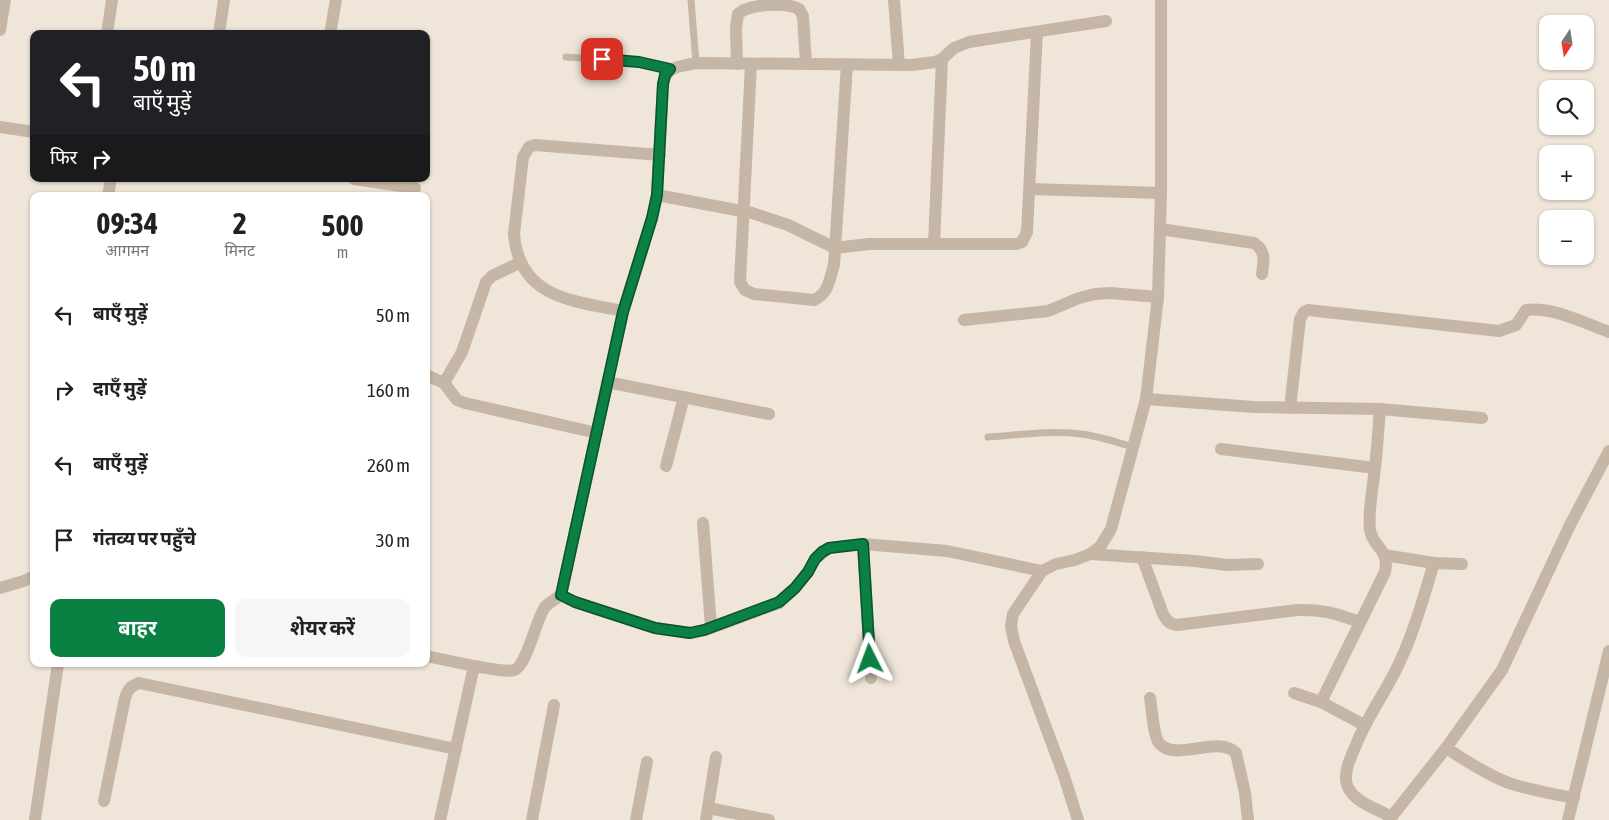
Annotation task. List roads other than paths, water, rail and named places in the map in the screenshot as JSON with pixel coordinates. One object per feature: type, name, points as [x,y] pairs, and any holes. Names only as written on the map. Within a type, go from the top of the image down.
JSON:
[{"type":"street","points":[[0,30],[5,0]]},
{"type":"street","points":[[108,30],[112,0]]},
{"type":"street","points":[[220,30],[224,0]]},
{"type":"street","points":[[331,30],[336,0]]},
{"type":"street","points":[[894,0],[899,65]]},
{"type":"street","points":[[1078,820],[1010,626],[1013,614],[1024,595],[1042,571],[1056,564],[1075,560],[1090,554],[1100,547],[1111,528],[1146,399],[1158,297],[1161,193],[1161,0]]},
{"type":"street","points":[[737,64],[736,28],[738,14],[748,8],[785,4],[799,9],[803,16],[806,64]]},
{"type":"street","points":[[430,657],[474,666],[506,670],[518,668],[545,608],[561,595],[623,312],[652,218],[657,195],[663,84],[665,75],[670,69],[696,63],[928,64],[942,59],[954,48],[970,42],[1106,21]]},
{"type":"street","points":[[657,195],[743,211],[788,225],[835,248],[869,244],[1017,244],[1022,242],[1028,232],[1037,32]]},
{"type":"street","points":[[934,244],[942,59]]},
{"type":"street","points":[[751,64],[740,282],[745,290],[754,294],[814,300],[822,296],[826,290],[834,265],[847,64]]},
{"type":"street","points":[[0,127],[30,131]]},
{"type":"street","points":[[623,312],[570,300],[534,283],[526,273],[515,246],[514,234],[523,157],[529,147],[535,145],[660,155]]},
{"type":"street","points":[[374,182],[415,188]]},
{"type":"street","points":[[1030,189],[1161,193]]},
{"type":"street","points":[[1160,230],[1254,243],[1264,257],[1262,274]]},
{"type":"street","points":[[444,383],[462,352],[486,282],[492,276],[521,262]]},
{"type":"street","points":[[964,320],[1048,311],[1079,298],[1095,294],[1110,293],[1158,297]]},
{"type":"street","points":[[1290,408],[1300,319],[1304,312],[1308,310],[1499,331],[1516,325],[1526,310],[1535,309],[1547,310],[1609,332]]},
{"type":"street","points":[[430,377],[444,383],[457,400],[465,403],[597,433]]},
{"type":"street","points":[[607,382],[769,414]]},
{"type":"street","points":[[666,466],[684,397]]},
{"type":"street","points":[[1146,399],[1254,408],[1380,410],[1482,418]]},
{"type":"street","points":[[1322,702],[1386,565],[1384,555],[1370,531],[1370,511],[1380,410]]},
{"type":"street","points":[[1221,449],[1375,468]]},
{"type":"street","points":[[1434,563],[1402,658],[1384,693],[1364,725],[1346,772],[1346,783],[1351,794],[1391,819],[1446,748],[1502,670],[1570,525],[1609,451]]},
{"type":"street","points":[[703,523],[711,627]]},
{"type":"street","points":[[561,595],[575,602],[664,630],[690,633],[779,602],[795,588],[808,572],[815,559],[829,548],[863,544],[947,550],[1042,571]]},
{"type":"street","points":[[863,544],[871,678]]},
{"type":"street","points":[[1090,554],[1227,565],[1258,564]]},
{"type":"street","points":[[1384,555],[1434,563],[1462,564]]},
{"type":"street","points":[[1142,557],[1162,614],[1167,622],[1171,624],[1297,610],[1329,612],[1360,622]]},
{"type":"street","points":[[0,588],[30,578]]},
{"type":"street","points":[[1568,820],[1609,651]]},
{"type":"street","points":[[440,820],[474,666]]},
{"type":"street","points":[[35,820],[58,667]]},
{"type":"street","points":[[104,801],[127,690],[132,685],[139,683],[456,749]]},
{"type":"street","points":[[1294,693],[1322,702],[1364,725]]},
{"type":"street","points":[[1150,698],[1157,738],[1163,746],[1174,750],[1226,747],[1236,753],[1245,793],[1248,820]]},
{"type":"street","points":[[532,820],[554,706]]},
{"type":"street","points":[[1446,748],[1488,774],[1506,782],[1520,787],[1574,798]]},
{"type":"street","points":[[716,757],[707,814],[769,820]]},
{"type":"street","points":[[636,820],[647,762]]},
{"type":"lane","points":[[691,0],[696,63]]},
{"type":"lane","points":[[566,57],[639,62],[670,69]]},
{"type":"lane","points":[[988,437],[1039,433],[1080,434],[1099,437],[1133,448]]}]
